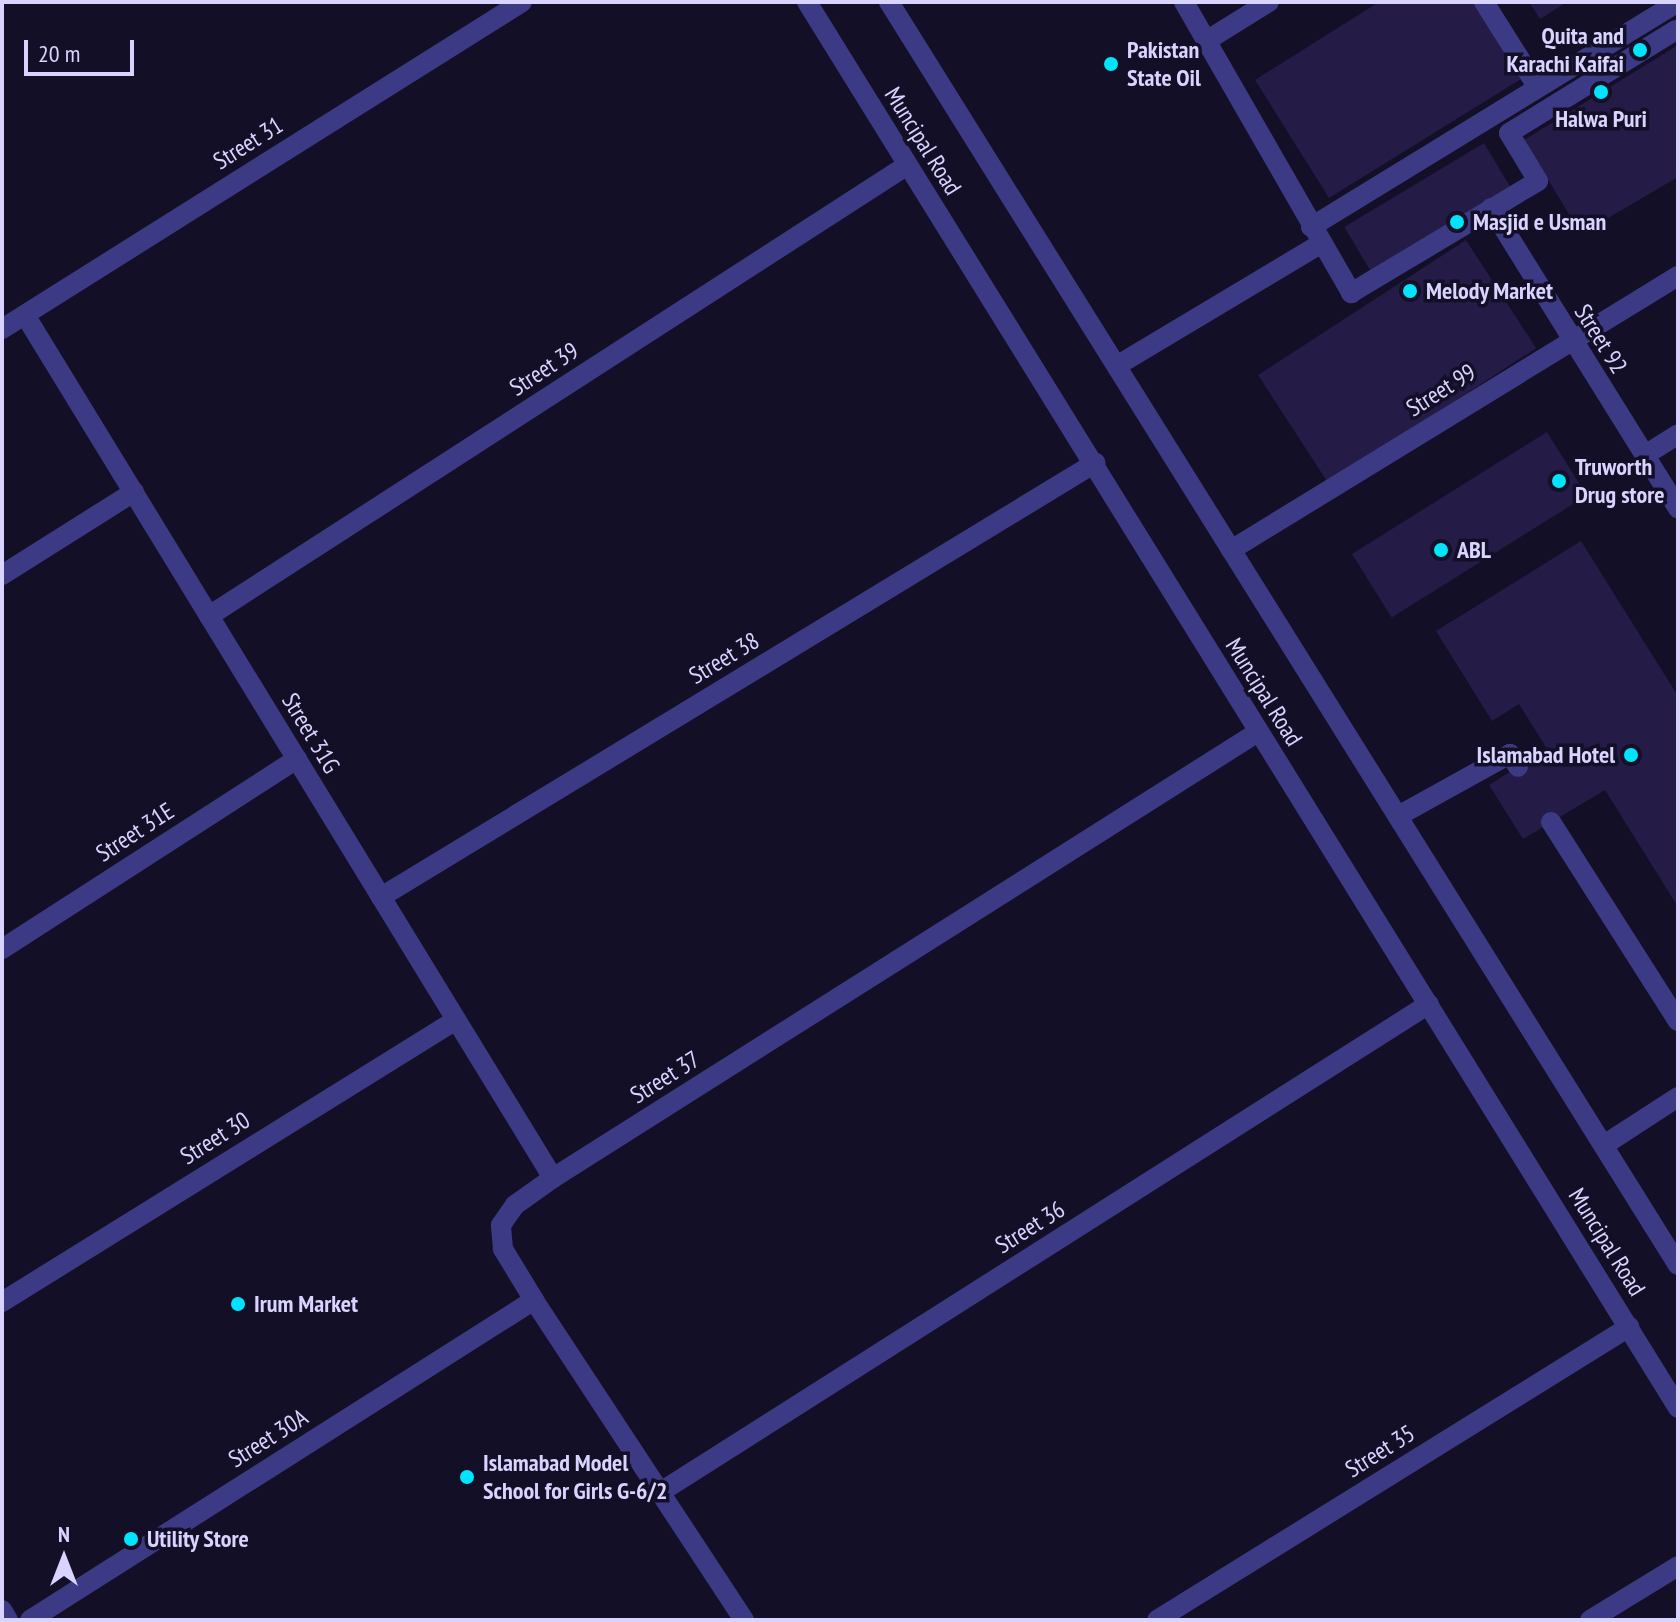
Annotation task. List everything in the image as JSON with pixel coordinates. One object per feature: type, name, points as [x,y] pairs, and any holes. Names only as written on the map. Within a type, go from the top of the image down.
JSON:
[{"type":"street","name":"Street 31","points":[[2,329],[522,2]]},
{"type":"street","name":"Muncipal Road","points":[[807,2],[1678,1408]]},
{"type":"street","points":[[889,2],[1678,1265]]},
{"type":"street","points":[[1184,2],[1351,293],[1538,181],[1509,133],[1676,30]]},
{"type":"street","points":[[1206,41],[1269,2]]},
{"type":"street","points":[[1484,2],[1537,86]]},
{"type":"street","points":[[1118,365],[1537,86],[1677,3]]},
{"type":"street","name":"Street 39","points":[[209,616],[906,166]]},
{"type":"street","name":"Street 92","points":[[1491,208],[1570,341],[1678,509]]},
{"type":"street","name":"Street 99","points":[[1231,550],[1678,276]]},
{"type":"street","name":"Street 31G","points":[[25,315],[553,1178]]},
{"type":"street","points":[[1645,455],[1678,434]]},
{"type":"street","name":"Street 38","points":[[381,897],[1095,463]]},
{"type":"street","points":[[2,575],[134,492]]},
{"type":"street","name":"Street 37","points":[[744,1620],[534,1300],[503,1249],[501,1225],[515,1205],[553,1178],[1258,732]]},
{"type":"street","points":[[1398,816],[1510,754],[1518,767]]},
{"type":"street","name":"Street 31E","points":[[2,949],[297,759]]},
{"type":"street","points":[[1551,822],[1678,1021]]},
{"type":"street","name":"Street 36","points":[[659,1493],[1429,1004]]},
{"type":"street","name":"Street 30","points":[[2,1302],[456,1020]]},
{"type":"street","points":[[1604,1145],[1678,1097]]},
{"type":"street","name":"Street 30A","points":[[30,1620],[534,1300]]},
{"type":"street","name":"Street 35","points":[[1157,1620],[1629,1327]]},
{"type":"street","points":[[1590,1620],[1678,1566]]},
{"type":"street","points":[[2,1610],[8,1620]]},
{"type":"building","points":[[1379,2],[1476,2],[1526,76],[1329,198],[1255,80]]},
{"type":"building","points":[[1529,2],[1567,2],[1540,19]]},
{"type":"building","points":[[1678,45],[1678,177],[1581,234],[1524,140]]},
{"type":"building","points":[[1484,143],[1510,187],[1371,271],[1344,227]]},
{"type":"building","points":[[1466,240],[1536,348],[1328,483],[1258,375]]},
{"type":"building","points":[[1547,432],[1587,496],[1392,617],[1352,554]]},
{"type":"building","name":"Islamabad Hotel","points":[[1581,541],[1678,696],[1678,907],[1605,790],[1523,839],[1489,785],[1547,749],[1519,704],[1492,721],[1436,631]]},
{"type":"place","name":"Quita and Karachi Kaifai","points":[[1640,50]]},
{"type":"place","name":"Pakistan State Oil","points":[[1111,64]]},
{"type":"place","name":"Halwa Puri","points":[[1601,92]]},
{"type":"place","name":"Masjid e Usman","points":[[1457,222]]},
{"type":"place","name":"Melody Market","points":[[1410,291]]},
{"type":"place","name":"Truworth Drug store","points":[[1559,481]]},
{"type":"place","name":"ABL","points":[[1441,550]]},
{"type":"place","name":"Islamabad Hotel","points":[[1631,755]]},
{"type":"place","name":"Irum Market","points":[[238,1304]]},
{"type":"place","name":"Islamabad Model School for Girls G-6/2","points":[[467,1477]]},
{"type":"place","name":"Utility Store","points":[[131,1539]]}]
